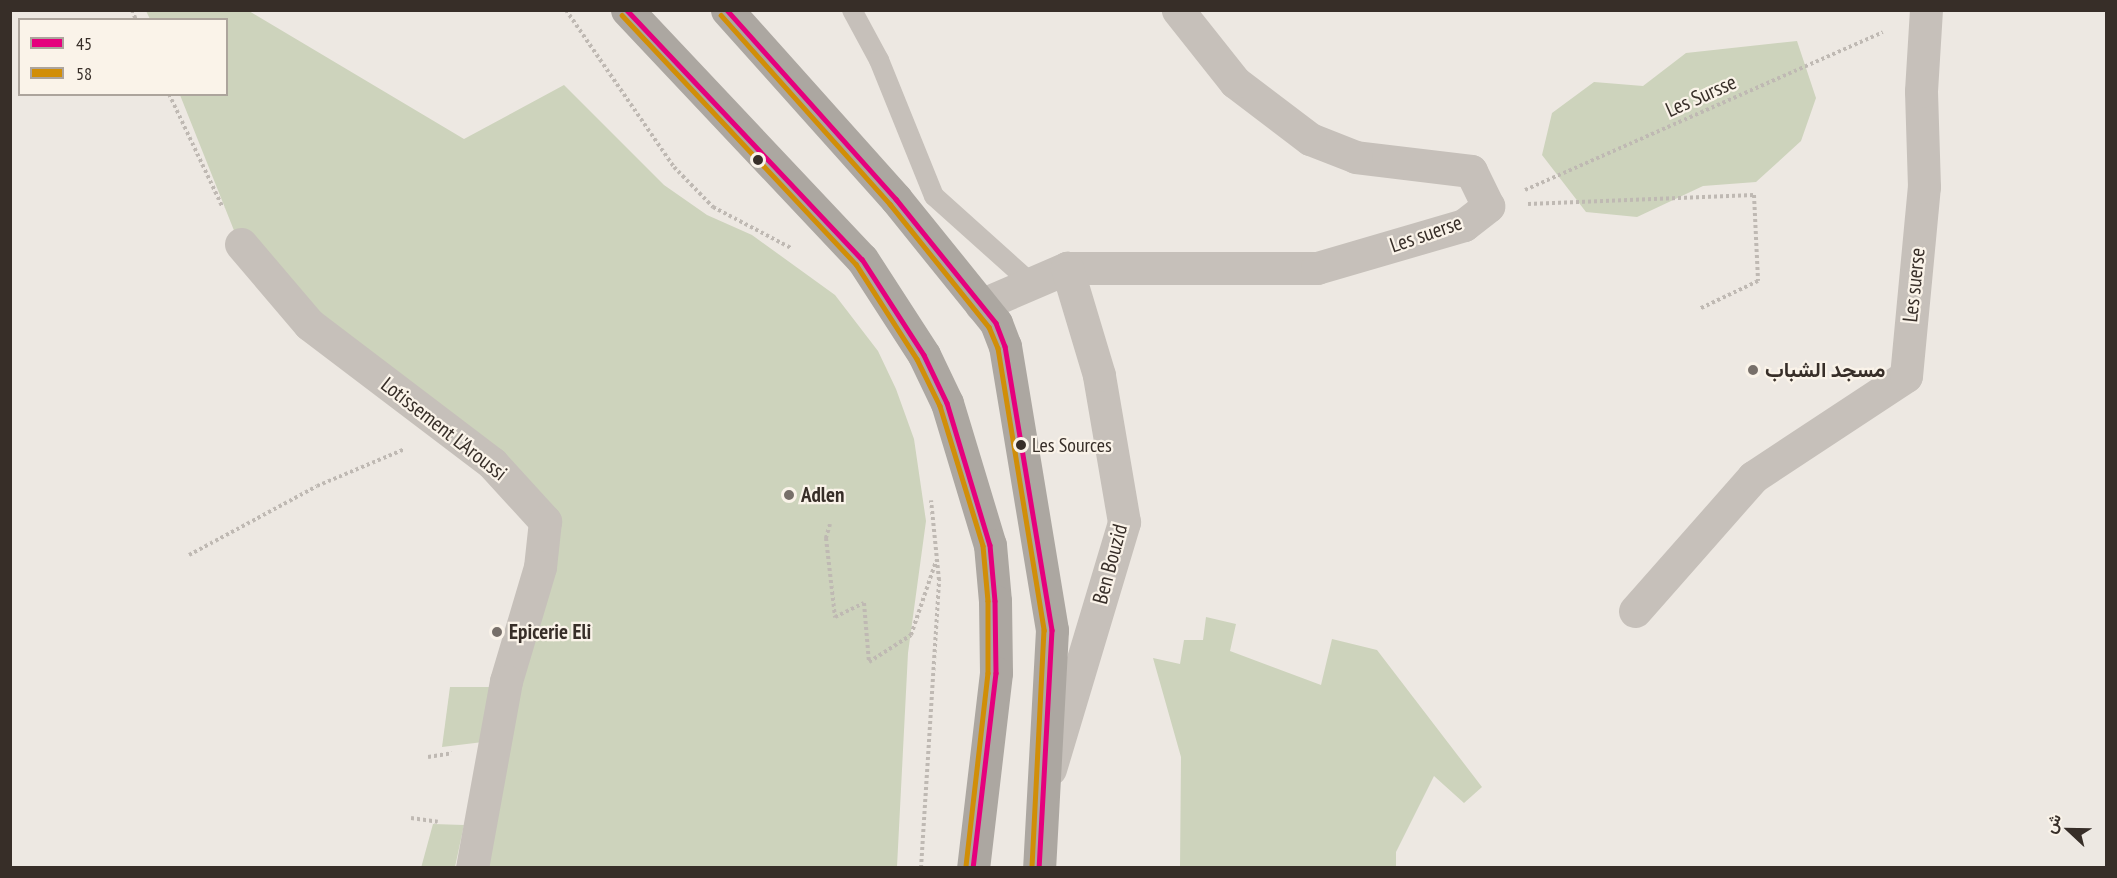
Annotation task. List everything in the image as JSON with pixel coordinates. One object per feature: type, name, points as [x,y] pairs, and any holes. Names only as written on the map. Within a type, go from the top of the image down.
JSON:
[{"type":"highway","points":[[627,10],[862,259],[924,355],[947,403],[990,545],[995,601],[996,673],[972,867]]},
{"type":"highway","points":[[727,10],[896,199],[996,323],[1013,374],[1052,630],[1039,867]]},
{"type":"street","name":"Les suerse","points":[[981,305],[1066,268],[1317,268],[1464,225],[1488,206],[1471,171],[1356,157],[1310,139],[1235,82],[1178,10]]},
{"type":"street","name":"Les suerse","points":[[1635,611],[1753,477],[1906,376],[1924,187],[1921,91],[1926,12]]},
{"type":"street","name":"Lotissement L'Aroussi","points":[[241,244],[309,324],[492,463],[545,521],[540,567],[506,681],[472,867]]},
{"type":"street","name":"Ben Bouzid","points":[[1044,788],[1124,522],[1099,375],[1066,268]]},
{"type":"lane","points":[[852,10],[879,60],[934,196],[1030,282]]},
{"type":"path","points":[[566,10],[674,167],[713,207],[798,254]]},
{"type":"path","name":"Les Sursse","points":[[1488,206],[1926,12]]},
{"type":"path","points":[[170,96],[241,244]]},
{"type":"path","points":[[1488,206],[1754,195],[1758,280],[1699,309]]},
{"type":"path","points":[[189,555],[317,486],[409,448]]},
{"type":"path","points":[[921,867],[937,560],[930,491]]},
{"type":"path","points":[[830,524],[826,538],[835,617],[864,603],[869,662],[911,635],[937,560]]},
{"type":"green space","points":[[146,11],[249,11],[464,139],[564,85],[664,185],[707,215],[752,235],[835,295],[878,351],[896,389],[914,439],[926,521],[908,653],[897,867],[472,867],[545,538],[458,438],[237,238],[180,96],[228,96],[228,18],[150,18]]},
{"type":"green space","points":[[1797,41],[1816,98],[1801,141],[1756,182],[1703,186],[1637,217],[1586,212],[1542,155],[1552,113],[1594,82],[1643,86],[1686,53]]},
{"type":"green space","points":[[1206,617],[1236,624],[1230,651],[1321,685],[1332,639],[1377,650],[1482,787],[1464,803],[1434,776],[1396,852],[1396,867],[1180,867],[1181,757],[1153,658],[1180,664],[1184,640],[1203,640]]},
{"type":"green space","points":[[450,687],[491,687],[483,742],[442,747]]},
{"type":"green space","points":[[433,824],[464,825],[455,867],[421,868]]},
{"type":"transit line","name":"45","points":[[627,10],[862,259],[924,355],[947,403],[990,545],[995,601],[996,673],[973,868]]},
{"type":"transit line","name":"45","points":[[727,10],[896,199],[996,323],[1005,346],[1052,630],[1039,868]]},
{"type":"transit line","name":"58","points":[[622,15],[856,264],[917,359],[940,406],[983,546],[988,601],[988,673],[966,867]]},
{"type":"transit line","name":"58","points":[[721,15],[890,204],[989,327],[998,348],[1044,630],[1032,868]]},
{"type":"place","name":"مسجد الشباب","points":[[1753,370]]},
{"type":"place","name":"Les Sources","points":[[1021,445]]},
{"type":"place","name":"Adlen","points":[[789,495]]},
{"type":"place","name":"Epicerie Eli","points":[[497,632]]}]
